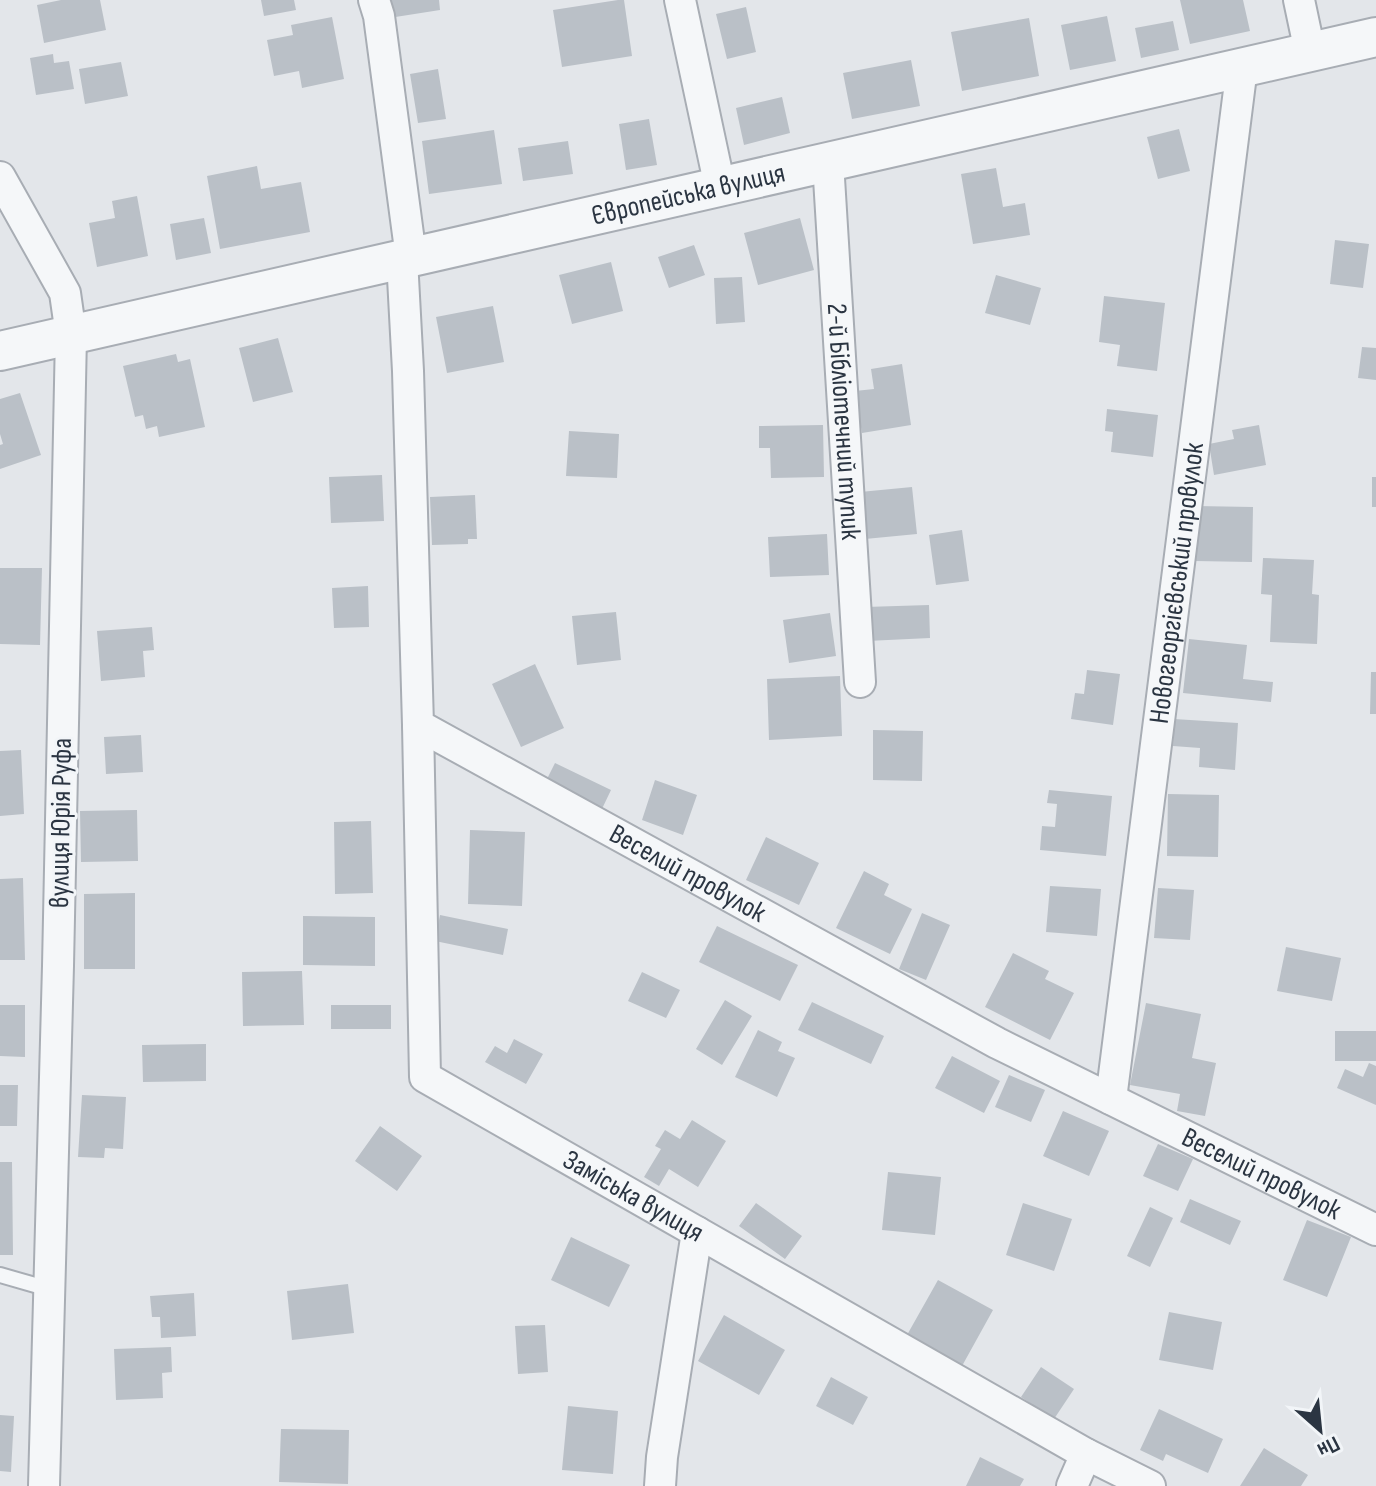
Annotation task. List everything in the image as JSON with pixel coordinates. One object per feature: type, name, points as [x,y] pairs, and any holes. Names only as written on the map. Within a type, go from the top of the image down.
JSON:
[{"type":"street","points":[[374,0],[379,16],[407,258],[418,725]]},
{"type":"street","points":[[680,0],[720,187]]},
{"type":"street","points":[[1299,0],[1310,52]]},
{"type":"street","name":"Європейська вулиця","points":[[0,351],[1376,37]]},
{"type":"street","name":"Новогеоргієвський провулок","points":[[1111,1099],[1242,67]]},
{"type":"street","name":"2-й Бібліотечний тупик","points":[[828,162],[860,682]]},
{"type":"street","name":"вулиця Юрія Руфа","points":[[0,177],[65,293],[71,335],[44,1486]]},
{"type":"street","name":"Веселий провулок","points":[[418,725],[997,1043],[1376,1230]]},
{"type":"street","name":"Заміська вулиця","points":[[418,725],[425,1077],[1086,1454],[1150,1486]]},
{"type":"street","points":[[660,1486],[697,1232]]},
{"type":"street","points":[[1072,1486],[1086,1454]]},
{"type":"lane","points":[[0,1275],[49,1289]]},
{"type":"building","points":[[61,0],[100,0],[106,30],[44,43],[37,5]]},
{"type":"building","points":[[261,0],[294,0],[296,10],[264,16]]},
{"type":"building","points":[[386,0],[439,0],[440,10],[389,18]]},
{"type":"building","points":[[624,0],[632,56],[562,67],[553,10]]},
{"type":"building","points":[[1180,0],[1243,0],[1250,31],[1190,44]]},
{"type":"building","points":[[746,7],[756,52],[727,59],[716,14]]},
{"type":"building","points":[[1107,16],[1116,61],[1070,70],[1061,25]]},
{"type":"building","points":[[332,17],[344,79],[302,88],[299,71],[274,76],[267,40],[293,35],[291,25]]},
{"type":"building","points":[[1029,18],[1039,76],[962,91],[951,32]]},
{"type":"building","points":[[1173,21],[1179,50],[1141,58],[1135,28]]},
{"type":"building","points":[[53,54],[54,63],[69,61],[74,89],[36,95],[30,58]]},
{"type":"building","points":[[911,60],[920,106],[852,119],[843,73]]},
{"type":"building","points":[[121,62],[128,96],[85,104],[79,69]]},
{"type":"building","points":[[438,69],[446,119],[418,123],[410,74]]},
{"type":"building","points":[[782,97],[790,133],[744,145],[736,108]]},
{"type":"building","points":[[649,119],[657,165],[626,170],[619,124]]},
{"type":"building","points":[[1179,129],[1190,171],[1158,179],[1147,137]]},
{"type":"building","points":[[494,130],[502,184],[429,194],[422,141]]},
{"type":"building","points":[[568,141],[573,174],[523,181],[518,148]]},
{"type":"building","points":[[257,166],[261,189],[301,182],[310,232],[220,249],[207,176]]},
{"type":"building","points":[[996,168],[1003,207],[1025,203],[1030,235],[973,244],[961,174]]},
{"type":"building","points":[[137,196],[148,256],[97,267],[89,223],[115,218],[112,201]]},
{"type":"building","points":[[204,218],[211,253],[176,260],[170,224]]},
{"type":"building","points":[[800,218],[814,270],[758,285],[744,233]]},
{"type":"building","points":[[1335,240],[1369,244],[1363,288],[1330,284]]},
{"type":"building","points":[[694,245],[705,275],[669,288],[658,257]]},
{"type":"building","points":[[611,262],[623,311],[572,324],[559,275]]},
{"type":"building","points":[[996,275],[1041,288],[1030,325],[985,313]]},
{"type":"building","points":[[742,277],[745,322],[716,324],[714,278]]},
{"type":"building","points":[[1104,296],[1165,303],[1157,371],[1117,366],[1120,345],[1099,342]]},
{"type":"building","points":[[493,306],[504,362],[447,373],[436,317]]},
{"type":"building","points":[[278,338],[293,392],[253,402],[239,348]]},
{"type":"building","points":[[1362,347],[1376,348],[1376,380],[1358,378]]},
{"type":"building","points":[[176,354],[178,362],[190,359],[205,427],[159,437],[157,426],[146,429],[143,415],[135,417],[123,366]]},
{"type":"building","points":[[902,364],[911,425],[862,433],[855,391],[874,389],[871,369]]},
{"type":"building","points":[[20,393],[41,455],[0,469],[0,445],[3,444],[0,399]]},
{"type":"building","points":[[1107,409],[1158,415],[1153,457],[1111,452],[1113,432],[1105,431]]},
{"type":"building","points":[[823,425],[824,477],[771,478],[770,448],[759,448],[759,426]]},
{"type":"building","points":[[1259,425],[1266,465],[1214,475],[1209,444],[1234,439],[1232,430]]},
{"type":"building","points":[[569,431],[619,434],[617,478],[566,476]]},
{"type":"building","points":[[382,475],[384,521],[331,523],[329,477]]},
{"type":"building","points":[[1372,477],[1376,477],[1376,507],[1372,507]]},
{"type":"building","points":[[912,487],[917,534],[865,539],[860,492]]},
{"type":"building","points":[[475,495],[477,539],[468,539],[468,544],[432,545],[430,497]]},
{"type":"building","points":[[1196,506],[1253,507],[1252,562],[1195,561]]},
{"type":"building","points":[[962,530],[969,581],[936,585],[929,535]]},
{"type":"building","points":[[827,534],[829,575],[770,577],[768,537]]},
{"type":"building","points":[[1263,558],[1314,560],[1312,594],[1319,595],[1317,644],[1270,642],[1272,595],[1261,594]]},
{"type":"building","points":[[0,568],[42,568],[40,645],[0,644]]},
{"type":"building","points":[[368,586],[369,627],[334,628],[332,588]]},
{"type":"building","points":[[929,605],[930,638],[867,641],[865,607]]},
{"type":"building","points":[[616,612],[621,660],[577,665],[572,616]]},
{"type":"building","points":[[830,613],[836,656],[789,663],[783,620]]},
{"type":"building","points":[[152,627],[154,650],[143,651],[145,677],[101,681],[97,631]]},
{"type":"building","points":[[1189,639],[1247,645],[1243,679],[1273,682],[1271,702],[1183,693]]},
{"type":"building","points":[[535,664],[564,728],[521,747],[492,684]]},
{"type":"building","points":[[1087,670],[1120,674],[1113,725],[1071,719],[1075,693],[1084,694]]},
{"type":"building","points":[[1371,672],[1376,672],[1376,714],[1370,714]]},
{"type":"building","points":[[840,676],[842,736],[769,740],[767,679]]},
{"type":"building","points":[[1174,719],[1238,723],[1235,770],[1199,767],[1200,748],[1173,746]]},
{"type":"building","points":[[873,730],[923,731],[922,781],[873,780]]},
{"type":"building","points":[[141,735],[143,772],[106,774],[104,737]]},
{"type":"building","points":[[21,750],[24,814],[0,816],[0,751]]},
{"type":"building","points":[[555,763],[611,790],[600,813],[544,785]]},
{"type":"building","points":[[655,780],[697,795],[683,835],[642,820]]},
{"type":"building","points":[[1049,790],[1112,796],[1106,856],[1040,850],[1042,826],[1055,827],[1057,804],[1047,803]]},
{"type":"building","points":[[1168,794],[1219,795],[1218,857],[1167,856]]},
{"type":"building","points":[[137,810],[138,861],[81,862],[80,811]]},
{"type":"building","points":[[371,821],[373,893],[335,894],[334,822]]},
{"type":"building","points":[[470,830],[525,832],[522,906],[468,904]]},
{"type":"building","points":[[766,837],[819,863],[799,905],[746,880]]},
{"type":"building","points":[[864,871],[889,884],[884,895],[912,909],[890,954],[836,928]]},
{"type":"building","points":[[23,878],[25,960],[0,960],[0,879]]},
{"type":"building","points":[[1050,886],[1101,889],[1097,936],[1046,932]]},
{"type":"building","points":[[1158,888],[1194,890],[1190,940],[1154,938]]},
{"type":"building","points":[[135,893],[135,969],[84,969],[84,894]]},
{"type":"building","points":[[922,913],[950,925],[926,980],[899,969]]},
{"type":"building","points":[[440,915],[508,929],[503,955],[435,941]]},
{"type":"building","points":[[303,916],[375,917],[375,966],[303,965]]},
{"type":"building","points":[[717,926],[798,965],[780,1001],[699,962]]},
{"type":"building","points":[[1286,947],[1341,958],[1332,1001],[1277,991]]},
{"type":"building","points":[[1013,953],[1049,971],[1045,979],[1074,993],[1050,1040],[985,1007]]},
{"type":"building","points":[[302,971],[304,1025],[243,1026],[242,972]]},
{"type":"building","points":[[642,972],[680,990],[666,1018],[628,1001]]},
{"type":"building","points":[[725,1000],[752,1016],[722,1065],[696,1049]]},
{"type":"building","points":[[812,1002],[884,1036],[871,1064],[798,1030]]},
{"type":"building","points":[[1146,1003],[1201,1014],[1192,1058],[1216,1063],[1205,1116],[1177,1111],[1180,1094],[1130,1085]]},
{"type":"building","points":[[0,1005],[25,1005],[25,1057],[0,1056]]},
{"type":"building","points":[[331,1005],[391,1005],[391,1029],[331,1029]]},
{"type":"building","points":[[758,1030],[782,1042],[778,1051],[795,1058],[777,1097],[735,1077]]},
{"type":"building","points":[[1335,1031],[1376,1031],[1376,1061],[1335,1061]]},
{"type":"building","points":[[514,1039],[543,1054],[526,1084],[485,1062],[495,1046],[507,1053]]},
{"type":"building","points":[[206,1044],[206,1081],[143,1082],[142,1045]]},
{"type":"building","points":[[952,1056],[1000,1081],[984,1113],[935,1088]]},
{"type":"building","points":[[1369,1063],[1376,1066],[1376,1105],[1337,1088],[1345,1069],[1363,1077]]},
{"type":"building","points":[[1009,1075],[1045,1090],[1031,1122],[995,1107]]},
{"type":"building","points":[[0,1085],[18,1085],[17,1126],[0,1126]]},
{"type":"building","points":[[82,1095],[126,1097],[123,1149],[105,1148],[104,1158],[78,1157]]},
{"type":"building","points":[[1063,1111],[1109,1131],[1089,1176],[1043,1156]]},
{"type":"building","points":[[692,1120],[726,1141],[698,1187],[669,1169],[659,1186],[644,1177],[661,1149],[655,1146],[665,1130],[680,1139]]},
{"type":"building","points":[[380,1126],[422,1156],[397,1191],[355,1161]]},
{"type":"building","points":[[1158,1144],[1193,1159],[1178,1191],[1143,1176]]},
{"type":"building","points":[[0,1162],[12,1162],[13,1255],[0,1255]]},
{"type":"building","points":[[888,1172],[941,1177],[935,1235],[882,1230]]},
{"type":"building","points":[[1190,1199],[1241,1221],[1230,1245],[1180,1222]]},
{"type":"building","points":[[756,1203],[802,1236],[785,1259],[739,1226]]},
{"type":"building","points":[[1023,1203],[1072,1219],[1054,1271],[1006,1255]]},
{"type":"building","points":[[1150,1207],[1173,1218],[1150,1267],[1127,1256]]},
{"type":"building","points":[[1307,1220],[1351,1237],[1327,1297],[1283,1280]]},
{"type":"building","points":[[571,1237],[630,1265],[609,1307],[551,1280]]},
{"type":"building","points":[[938,1280],[993,1310],[962,1366],[907,1335]]},
{"type":"building","points":[[348,1284],[354,1333],[292,1340],[287,1291]]},
{"type":"building","points":[[194,1293],[196,1336],[161,1338],[160,1317],[152,1317],[150,1296]]},
{"type":"building","points":[[1169,1312],[1222,1322],[1213,1370],[1159,1360]]},
{"type":"building","points":[[724,1315],[785,1350],[759,1395],[698,1361]]},
{"type":"building","points":[[545,1325],[548,1372],[518,1374],[515,1326]]},
{"type":"building","points":[[171,1347],[172,1372],[162,1373],[163,1398],[116,1400],[114,1349]]},
{"type":"building","points":[[1041,1367],[1074,1389],[1054,1419],[1021,1397]]},
{"type":"building","points":[[831,1377],[868,1397],[853,1425],[816,1406]]},
{"type":"building","points":[[568,1406],[618,1411],[613,1474],[562,1470]]},
{"type":"building","points":[[1159,1409],[1223,1439],[1208,1473],[1166,1454],[1163,1461],[1140,1450]]},
{"type":"building","points":[[0,1415],[14,1416],[11,1472],[0,1471]]},
{"type":"building","points":[[281,1429],[349,1430],[348,1484],[279,1482]]},
{"type":"building","points":[[1264,1448],[1308,1475],[1301,1486],[1240,1486]]},
{"type":"building","points":[[980,1457],[1024,1479],[1020,1486],[966,1486]]}]
